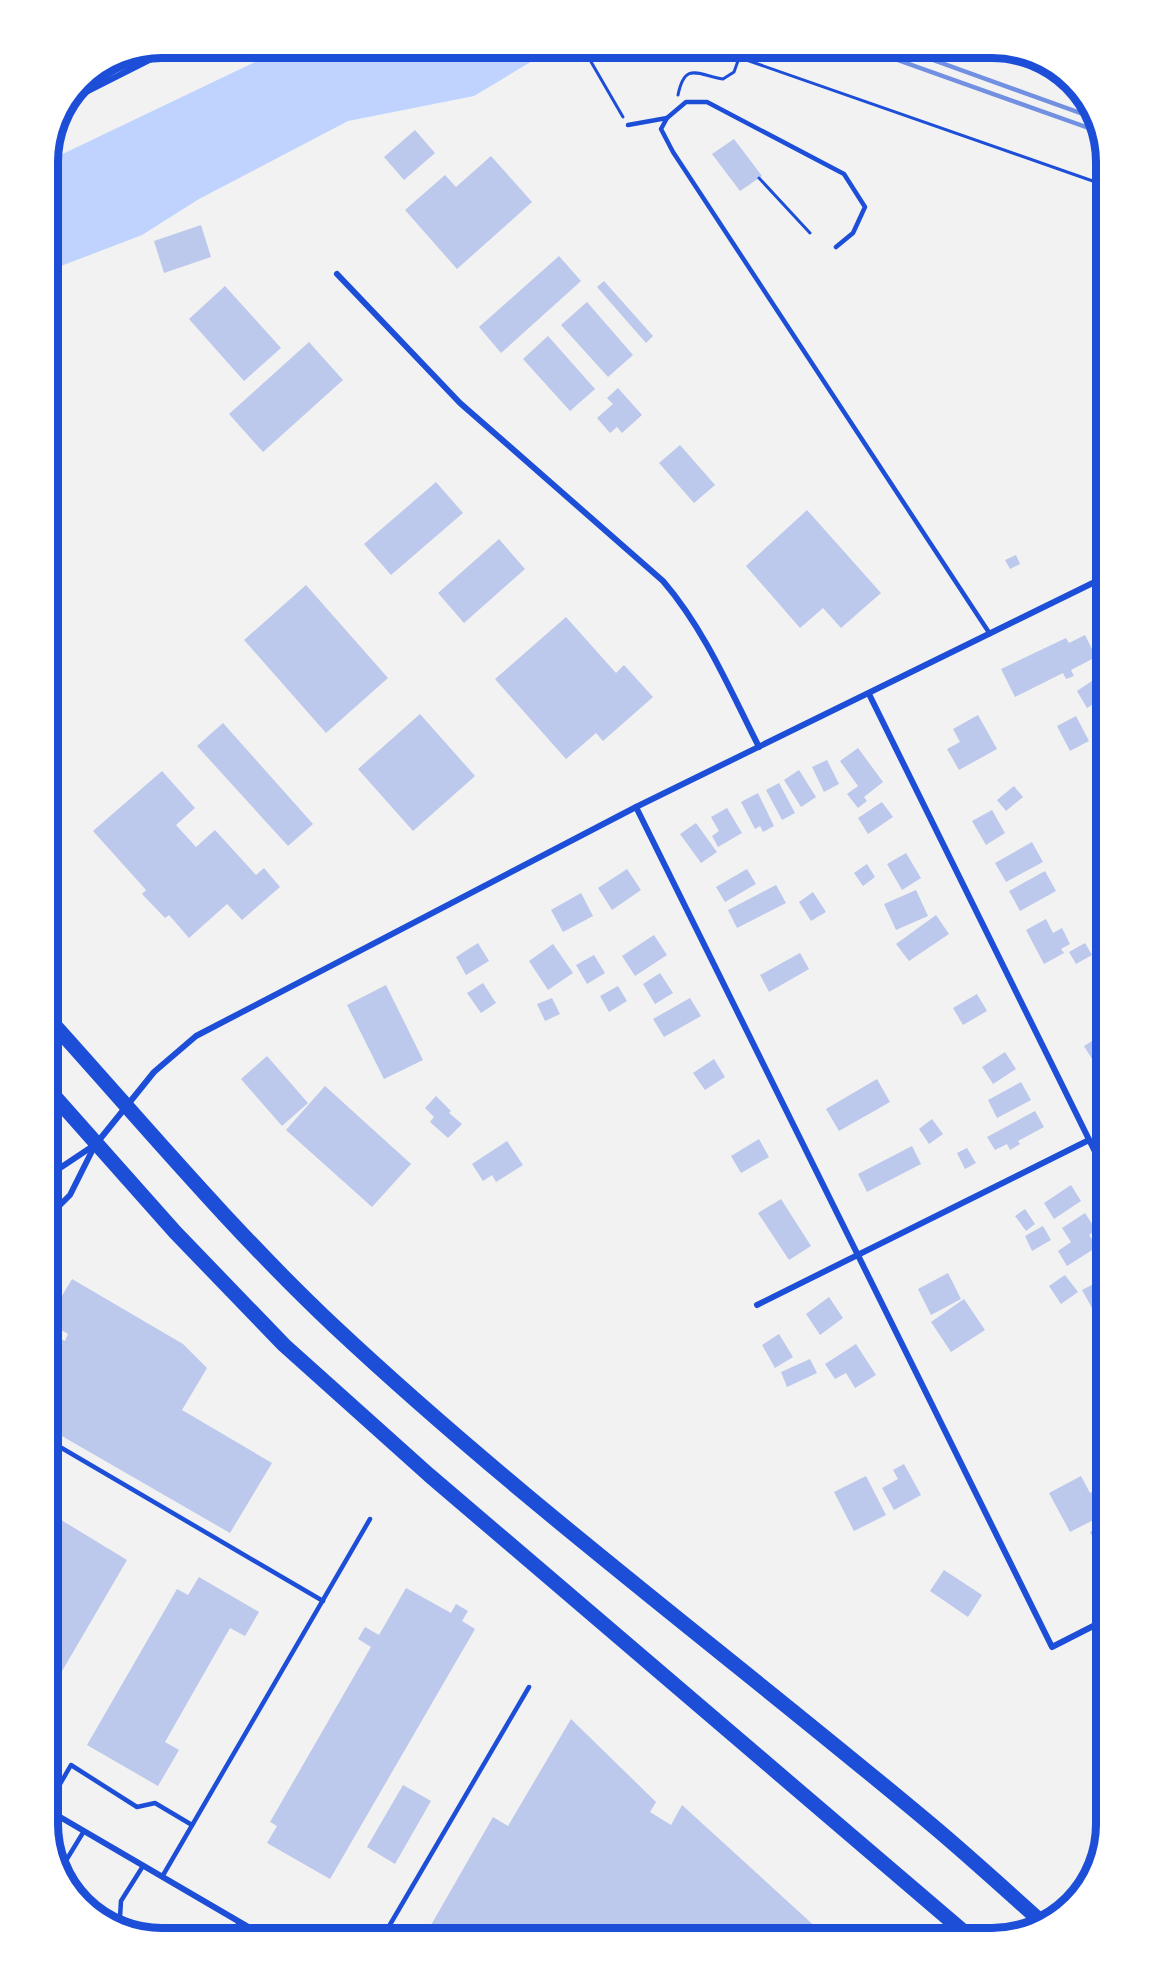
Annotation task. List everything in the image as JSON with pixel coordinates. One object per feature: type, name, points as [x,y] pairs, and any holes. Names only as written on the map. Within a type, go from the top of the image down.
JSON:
[{"type":"main road","points":[[58,1030],[265,1259],[336,1327],[451,1431],[597,1554],[935,1827],[1038,1918]]},
{"type":"main road","points":[[58,1101],[175,1232],[293,1352],[429,1475],[959,1928]]},
{"type":"street","points":[[87,91],[151,59]]},
{"type":"street","points":[[337,274],[460,403],[663,581],[683,604],[699,629],[759,747]]},
{"type":"street","points":[[58,1206],[69,1195],[96,1144],[127,1105],[154,1072],[196,1036],[636,807],[1096,583]]},
{"type":"street","points":[[869,694],[1096,1154]]},
{"type":"street","points":[[636,807],[1052,1647],[1096,1625]]},
{"type":"street","points":[[757,1305],[1089,1140]]},
{"type":"street","points":[[58,1169],[96,1144]]},
{"type":"street","points":[[58,1816],[249,1927]]},
{"type":"lane","points":[[836,247],[853,233],[865,207],[843,174],[707,102],[686,102],[667,118],[661,129],[673,152],[990,634]]},
{"type":"lane","points":[[628,125],[667,118]]},
{"type":"lane","points":[[58,1446],[322,1601]]},
{"type":"lane","points":[[162,1877],[370,1519]]},
{"type":"lane","points":[[388,1927],[529,1687]]},
{"type":"lane","points":[[58,1788],[71,1766],[137,1807],[155,1803],[192,1825]]},
{"type":"lane","points":[[66,1861],[84,1831]]},
{"type":"lane","points":[[130,1922],[120,1917],[121,1901],[143,1866]]},
{"type":"lane","points":[[236,1927],[240,1922]]},
{"type":"path","points":[[589,59],[628,125]]},
{"type":"path","points":[[686,102],[678,95],[683,77],[694,72],[723,79],[734,72],[739,59]]},
{"type":"path","points":[[741,59],[1096,182]]},
{"type":"path","points":[[759,178],[810,233]]},
{"type":"water","points":[[263,58],[537,58],[474,96],[348,121],[199,199],[142,235],[59,267],[59,156]]},
{"type":"building","points":[[415,130],[435,153],[404,180],[384,157]]},
{"type":"building","points":[[734,139],[762,176],[740,191],[712,154]]},
{"type":"building","points":[[491,156],[532,202],[457,269],[405,210],[445,175],[456,187]]},
{"type":"building","points":[[201,225],[211,257],[164,273],[154,241]]},
{"type":"building","points":[[559,256],[581,281],[501,353],[479,327]]},
{"type":"building","points":[[604,281],[653,336],[646,343],[597,287]]},
{"type":"building","points":[[225,286],[281,348],[244,381],[189,319]]},
{"type":"building","points":[[587,302],[633,355],[608,377],[561,325]]},
{"type":"building","points":[[548,336],[595,389],[570,411],[523,359]]},
{"type":"building","points":[[309,342],[343,380],[263,452],[229,414]]},
{"type":"building","points":[[618,388],[642,415],[622,433],[617,427],[610,433],[597,418],[613,404],[607,398]]},
{"type":"building","points":[[680,445],[715,485],[694,503],[659,463]]},
{"type":"building","points":[[436,482],[463,513],[391,575],[364,544]]},
{"type":"building","points":[[807,510],[881,593],[841,628],[823,608],[800,628],[746,566]]},
{"type":"building","points":[[499,539],[525,569],[464,623],[438,593]]},
{"type":"building","points":[[1016,555],[1020,564],[1010,569],[1005,560]]},
{"type":"building","points":[[306,585],[388,678],[326,733],[244,640]]},
{"type":"building","points":[[566,617],[616,673],[624,665],[653,697],[603,741],[596,733],[566,759],[495,679]]},
{"type":"building","points":[[1085,635],[1096,657],[1071,670],[1074,676],[1066,679],[1063,673],[1015,697],[1001,669],[1066,638],[1069,643]]},
{"type":"building","points":[[1096,678],[1096,702],[1087,708],[1077,691]]},
{"type":"building","points":[[420,714],[475,776],[413,831],[358,769]]},
{"type":"building","points":[[978,715],[997,749],[959,770],[947,749],[960,742],[953,729]]},
{"type":"building","points":[[1076,716],[1089,741],[1070,751],[1057,726]]},
{"type":"building","points":[[223,723],[313,824],[288,846],[197,746]]},
{"type":"building","points":[[858,748],[883,782],[864,797],[867,801],[858,808],[847,794],[858,786],[840,761]]},
{"type":"building","points":[[827,760],[839,784],[824,792],[812,767]]},
{"type":"building","points":[[799,770],[816,797],[801,807],[784,780]]},
{"type":"building","points":[[162,771],[195,808],[176,825],[196,847],[215,830],[256,875],[264,868],[280,887],[242,920],[227,904],[189,938],[169,915],[165,918],[142,894],[146,890],[93,831]]},
{"type":"building","points":[[779,783],[795,813],[782,820],[766,790]]},
{"type":"building","points":[[1014,786],[1023,797],[1006,811],[997,800]]},
{"type":"building","points":[[758,793],[774,826],[763,832],[760,826],[755,829],[741,802]]},
{"type":"building","points":[[882,802],[893,817],[868,834],[858,818]]},
{"type":"building","points":[[727,808],[742,833],[718,847],[712,836],[719,831],[711,817]]},
{"type":"building","points":[[992,810],[1005,833],[986,845],[972,821]]},
{"type":"building","points":[[696,823],[717,852],[701,863],[680,834]]},
{"type":"building","points":[[1032,842],[1043,862],[1006,882],[995,863]]},
{"type":"building","points":[[906,853],[921,878],[902,890],[887,864]]},
{"type":"building","points":[[867,864],[875,877],[863,886],[854,873]]},
{"type":"building","points":[[627,869],[641,890],[612,910],[598,888]]},
{"type":"building","points":[[747,869],[756,884],[725,902],[716,887]]},
{"type":"building","points":[[1045,871],[1056,891],[1020,911],[1009,891]]},
{"type":"building","points":[[776,885],[786,903],[737,928],[728,910]]},
{"type":"building","points":[[916,890],[928,916],[896,930],[884,904]]},
{"type":"building","points":[[813,892],[826,912],[811,921],[799,902]]},
{"type":"building","points":[[581,893],[593,916],[563,932],[551,910]]},
{"type":"building","points":[[936,915],[949,934],[909,961],[896,944]]},
{"type":"building","points":[[1046,919],[1053,933],[1062,928],[1070,944],[1061,949],[1064,953],[1044,964],[1026,930]]},
{"type":"building","points":[[654,935],[667,955],[635,976],[622,956]]},
{"type":"building","points":[[478,943],[489,961],[466,975],[456,957]]},
{"type":"building","points":[[1085,943],[1092,955],[1076,964],[1069,952]]},
{"type":"building","points":[[553,944],[573,973],[548,990],[529,961]]},
{"type":"building","points":[[800,953],[809,969],[769,992],[760,975]]},
{"type":"building","points":[[594,955],[605,973],[587,984],[576,965]]},
{"type":"building","points":[[660,973],[673,993],[655,1004],[643,984]]},
{"type":"building","points":[[483,983],[496,1003],[481,1013],[467,993]]},
{"type":"building","points":[[386,985],[423,1060],[384,1079],[347,1005]]},
{"type":"building","points":[[618,986],[627,1001],[609,1012],[600,996]]},
{"type":"building","points":[[977,994],[987,1011],[963,1025],[953,1008]]},
{"type":"building","points":[[552,998],[560,1014],[545,1021],[537,1004]]},
{"type":"building","points":[[690,998],[701,1016],[664,1037],[653,1019]]},
{"type":"building","points":[[1096,1039],[1096,1065],[1084,1046]]},
{"type":"building","points":[[1005,1052],[1016,1069],[993,1084],[982,1067]]},
{"type":"building","points":[[267,1056],[308,1103],[282,1126],[241,1079]]},
{"type":"building","points":[[714,1059],[725,1077],[705,1090],[693,1073]]},
{"type":"building","points":[[877,1079],[890,1102],[839,1131],[826,1109]]},
{"type":"building","points":[[1021,1082],[1031,1100],[997,1118],[988,1100]]},
{"type":"building","points":[[325,1086],[411,1164],[372,1207],[286,1130]]},
{"type":"building","points":[[436,1096],[451,1111],[449,1113],[462,1124],[448,1138],[430,1122],[434,1117],[425,1108]]},
{"type":"building","points":[[1035,1111],[1044,1127],[1018,1141],[1020,1144],[1010,1150],[1007,1144],[995,1150],[987,1137]]},
{"type":"building","points":[[932,1119],[943,1134],[929,1144],[919,1129]]},
{"type":"building","points":[[759,1139],[769,1157],[741,1173],[731,1156]]},
{"type":"building","points":[[507,1141],[523,1165],[496,1182],[492,1175],[483,1181],[472,1164]]},
{"type":"building","points":[[912,1146],[921,1164],[867,1192],[858,1174]]},
{"type":"building","points":[[967,1148],[976,1163],[965,1169],[957,1153]]},
{"type":"building","points":[[1071,1185],[1081,1201],[1054,1219],[1044,1203]]},
{"type":"building","points":[[781,1199],[811,1246],[789,1260],[758,1213]]},
{"type":"building","points":[[1025,1209],[1035,1224],[1026,1231],[1015,1216]]},
{"type":"building","points":[[1085,1213],[1096,1230],[1089,1235],[1096,1248],[1067,1266],[1058,1251],[1071,1242],[1062,1228]]},
{"type":"building","points":[[1043,1226],[1051,1240],[1032,1251],[1025,1236]]},
{"type":"building","points":[[948,1273],[961,1299],[931,1315],[918,1289]]},
{"type":"building","points":[[1065,1275],[1078,1292],[1061,1304],[1049,1286]]},
{"type":"building","points":[[72,1279],[183,1344],[207,1368],[182,1410],[272,1463],[230,1533],[58,1434],[58,1344],[61,1339],[65,1341],[68,1334],[58,1328],[58,1302]]},
{"type":"building","points":[[1096,1283],[1096,1306],[1092,1308],[1082,1290]]},
{"type":"building","points":[[829,1297],[843,1318],[820,1335],[806,1314]]},
{"type":"building","points":[[964,1299],[985,1330],[951,1352],[931,1322]]},
{"type":"building","points":[[779,1334],[793,1357],[775,1368],[762,1345]]},
{"type":"building","points":[[856,1344],[876,1375],[855,1388],[846,1373],[835,1379],[825,1364]]},
{"type":"building","points":[[810,1359],[817,1373],[787,1387],[781,1372]]},
{"type":"building","points":[[904,1464],[921,1495],[894,1510],[882,1488],[898,1479],[893,1470]]},
{"type":"building","points":[[866,1476],[886,1515],[854,1531],[834,1492]]},
{"type":"building","points":[[1081,1476],[1090,1493],[1096,1490],[1096,1519],[1070,1532],[1049,1493]]},
{"type":"building","points":[[58,1518],[127,1560],[58,1678]]},
{"type":"building","points":[[1096,1528],[1096,1543],[1090,1532]]},
{"type":"building","points":[[944,1570],[982,1595],[968,1617],[930,1591]]},
{"type":"building","points":[[199,1577],[259,1612],[245,1636],[230,1628],[165,1742],[179,1750],[158,1786],[87,1745],[177,1589],[188,1595]]},
{"type":"building","points":[[406,1588],[451,1613],[456,1604],[468,1611],[462,1621],[475,1629],[330,1879],[267,1843],[277,1826],[270,1822],[371,1647],[358,1639],[365,1627],[379,1635]]},
{"type":"building","points":[[571,1719],[656,1802],[650,1812],[671,1825],[682,1805],[816,1928],[435,1927],[431,1925],[493,1817],[508,1826]]},
{"type":"building","points":[[403,1785],[431,1801],[395,1864],[367,1847]]},
{"type":"railway","points":[[895,59],[1091,129]]},
{"type":"railway","points":[[930,59],[1085,115]]}]
